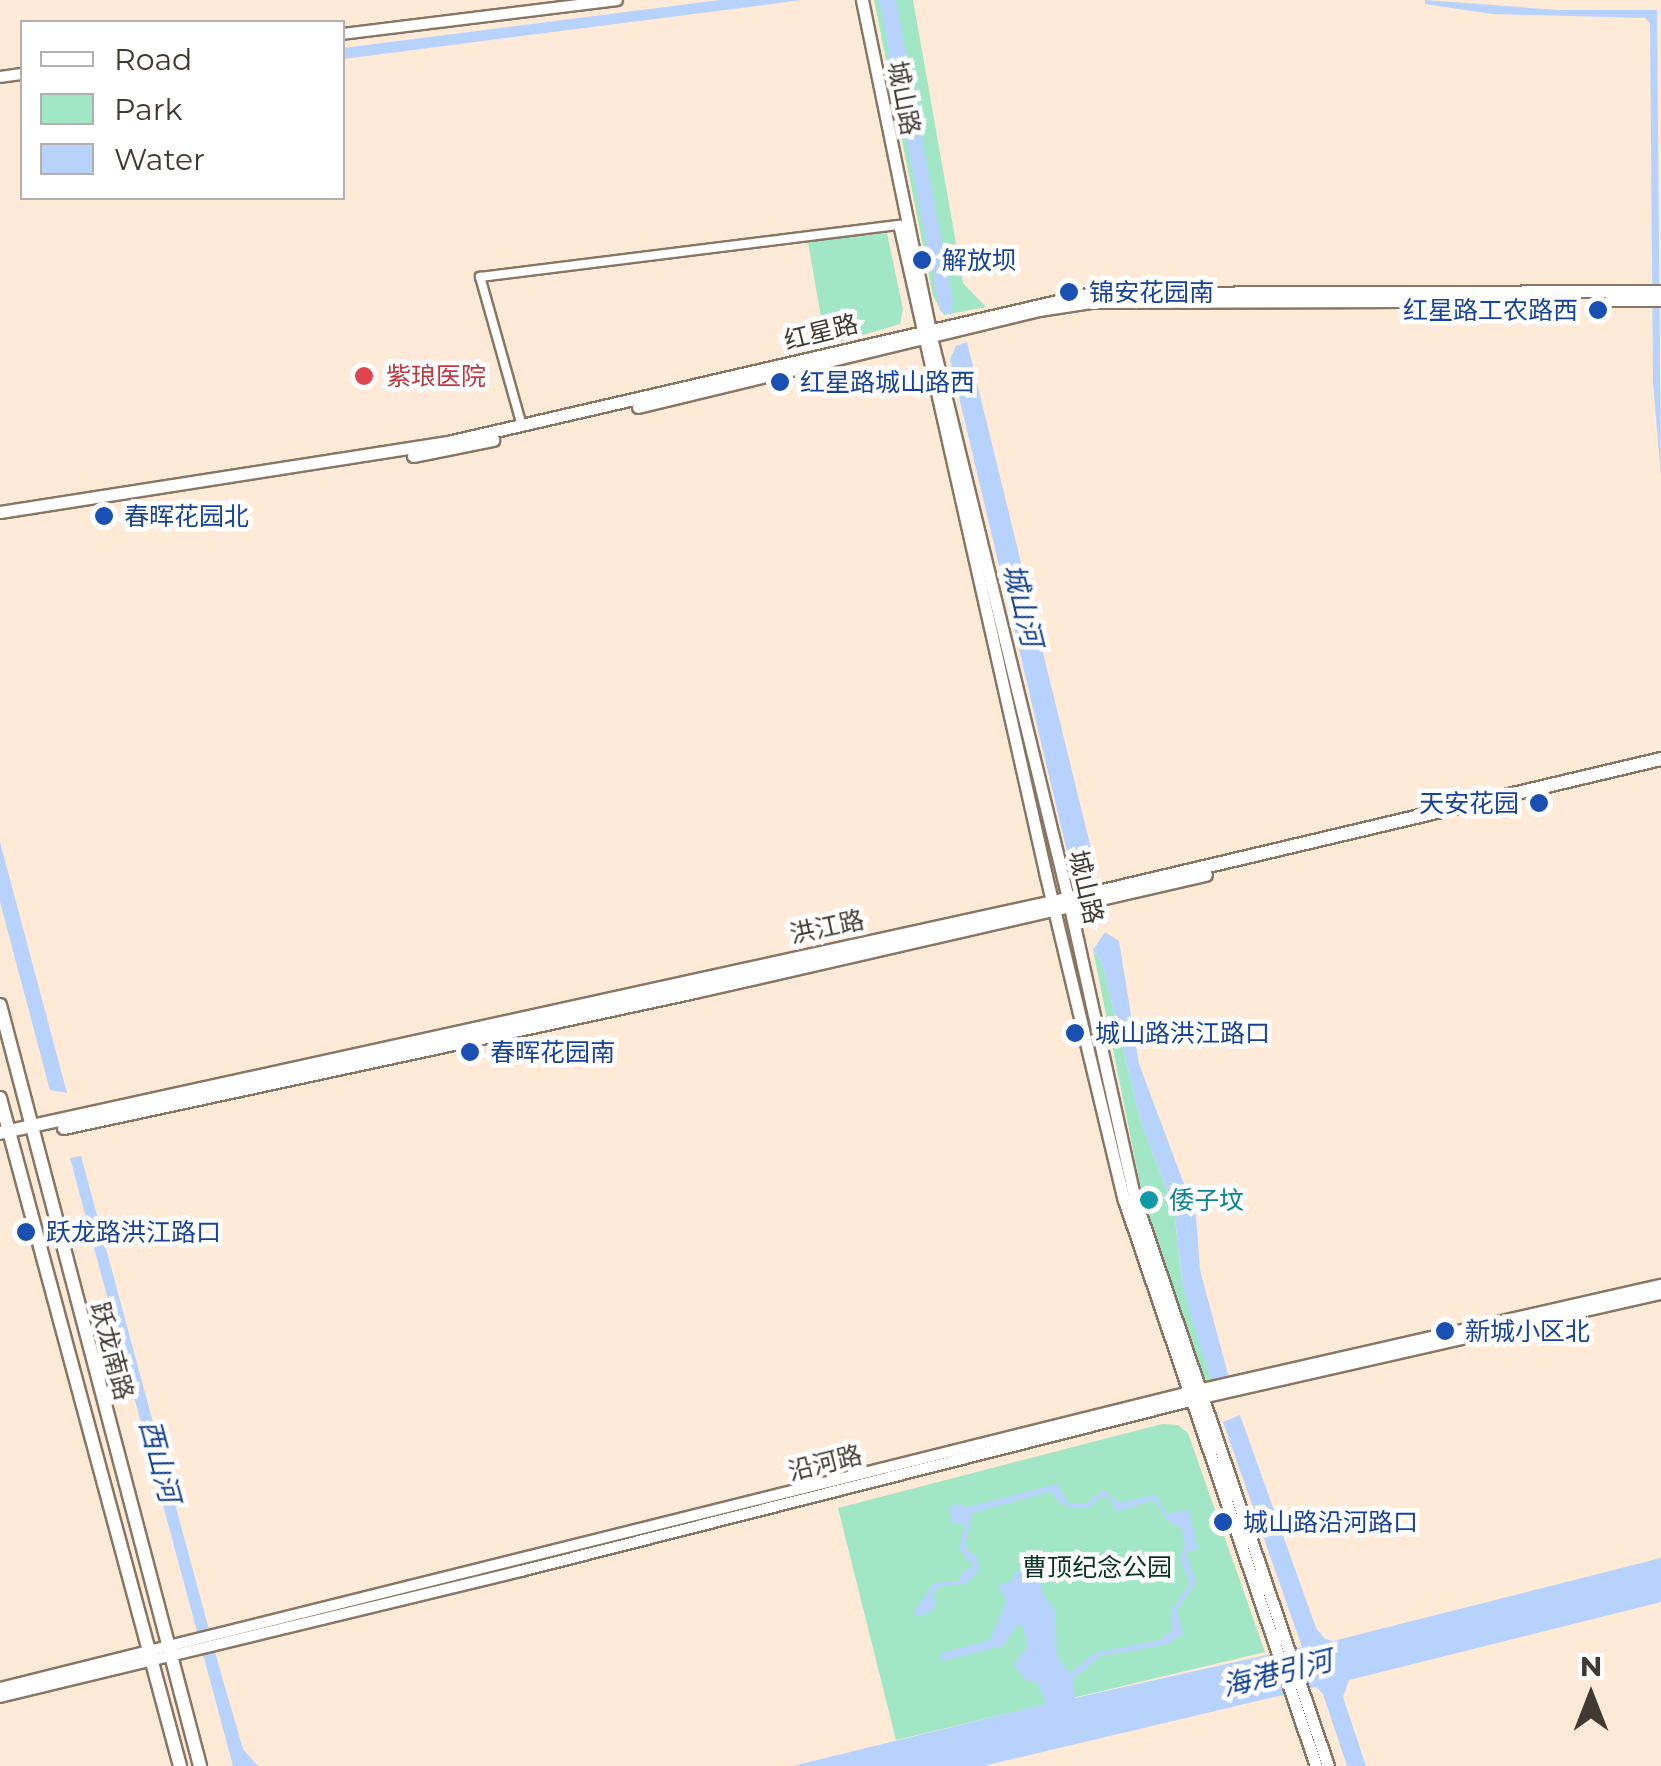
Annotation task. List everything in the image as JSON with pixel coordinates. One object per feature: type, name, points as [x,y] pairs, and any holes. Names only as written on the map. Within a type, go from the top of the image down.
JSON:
[{"type":"main road","name":"城山路","points":[[854,0],[900,225],[1062,904],[1124,1200],[1298,1696],[1316,1766]]},
{"type":"main road","name":"城山路","points":[[862,0],[926,334]]},
{"type":"main road","name":"红星路","points":[[1643,296],[1661,291]]},
{"type":"main road","name":"红星路","points":[[0,512],[213,482],[522,426],[926,334],[1092,302],[1643,296],[1661,300]]},
{"type":"main road","name":"红星路","points":[[0,520],[452,450],[926,334]]},
{"type":"main road","name":"洪江路","points":[[1062,904],[1661,759]]},
{"type":"main road","name":"洪江路","points":[[5,1136],[1661,768]]},
{"type":"main road","name":"跃龙南路","points":[[0,1005],[200,1766]]},
{"type":"main road","name":"跃龙南路","points":[[0,1098],[5,1136],[180,1766]]},
{"type":"main road","name":"城山路","points":[[1298,1696],[1328,1766]]},
{"type":"street","points":[[345,34],[617,0]]},
{"type":"street","points":[[522,426],[480,277],[900,225]]},
{"type":"street","name":"沿河路","points":[[0,1688],[170,1652],[1195,1396],[1661,1285]]},
{"type":"street","name":"沿河路","points":[[1195,1396],[1661,1294]]},
{"type":"street","name":"沿河路","points":[[0,1697],[151,1656]]},
{"type":"green space","points":[[874,0],[913,0],[963,283],[986,307],[944,315],[933,296]]},
{"type":"green space","points":[[887,233],[903,309],[900,324],[826,346],[808,242]]},
{"type":"green space","points":[[1093,950],[1102,963],[1141,1122],[1174,1209],[1182,1282],[1212,1382],[1203,1378],[1143,1199]]},
{"type":"green space","name":"曹顶纪念公园","points":[[1162,1424],[1178,1425],[1188,1433],[1265,1652],[896,1740],[838,1508]]},
{"type":"water","points":[[720,0],[802,0],[345,59],[345,48]]},
{"type":"water","points":[[879,0],[896,0],[953,301],[951,315],[940,311]]},
{"type":"water","points":[[1425,0],[1558,10],[1657,10],[1661,477],[1653,382],[1650,23],[1645,18],[1492,14],[1425,4]]},
{"type":"water","name":"城山河","points":[[967,342],[1095,865],[1078,865],[1068,856],[950,359],[956,346]]},
{"type":"water","points":[[0,842],[67,1093],[50,1090],[0,902]]},
{"type":"water","points":[[1105,932],[1119,941],[1139,1064],[1196,1216],[1200,1270],[1229,1378],[1212,1382],[1190,1313],[1182,1282],[1174,1209],[1141,1122],[1102,963],[1093,950]]},
{"type":"water","name":"西山河","points":[[81,1156],[218,1663],[243,1749],[258,1766],[233,1766],[70,1158]]},
{"type":"water","name":"海港引河","points":[[1240,1415],[1316,1628],[1325,1639],[1333,1641],[1661,1558],[1661,1602],[1349,1680],[1343,1697],[1366,1766],[1347,1766],[1323,1694],[1316,1687],[983,1766],[793,1766],[1046,1704],[1038,1683],[1025,1680],[1014,1665],[1027,1647],[1024,1629],[1018,1624],[1003,1646],[942,1661],[942,1653],[990,1640],[1006,1601],[998,1585],[1012,1581],[1014,1573],[1026,1569],[1032,1578],[1039,1578],[1043,1594],[1055,1610],[1057,1656],[1070,1673],[1095,1653],[1160,1640],[1172,1630],[1172,1609],[1190,1584],[1180,1558],[1185,1545],[1181,1528],[1167,1520],[1154,1500],[1119,1511],[1114,1509],[1111,1498],[1101,1496],[1090,1507],[1072,1508],[1057,1501],[1052,1491],[972,1513],[965,1547],[977,1557],[979,1570],[966,1584],[940,1586],[933,1594],[936,1605],[929,1613],[917,1616],[914,1612],[934,1583],[959,1581],[961,1573],[973,1566],[959,1549],[965,1522],[953,1524],[948,1507],[961,1504],[965,1508],[1057,1484],[1068,1503],[1086,1503],[1103,1490],[1120,1503],[1156,1495],[1166,1514],[1189,1510],[1198,1549],[1186,1552],[1196,1583],[1177,1610],[1183,1633],[1169,1644],[1101,1656],[1073,1679],[1075,1698],[1302,1647],[1223,1422]]},
{"type":"place","name":"解放坝","points":[[922,260]]},
{"type":"place","name":"锦安花园南","points":[[1069,292]]},
{"type":"place","name":"红星路工农路西","points":[[1598,310]]},
{"type":"place","name":"紫琅医院","points":[[364,376]]},
{"type":"place","name":"红星路城山路西","points":[[780,382]]},
{"type":"place","name":"春晖花园北","points":[[104,516]]},
{"type":"place","name":"天安花园","points":[[1539,803]]},
{"type":"place","name":"城山路洪江路口","points":[[1075,1033]]},
{"type":"place","name":"春晖花园南","points":[[470,1052]]},
{"type":"place","name":"倭子坟","points":[[1149,1200]]},
{"type":"place","name":"跃龙路洪江路口","points":[[26,1232]]},
{"type":"place","name":"新城小区北","points":[[1445,1331]]},
{"type":"place","name":"城山路沿河路口","points":[[1223,1522]]}]
